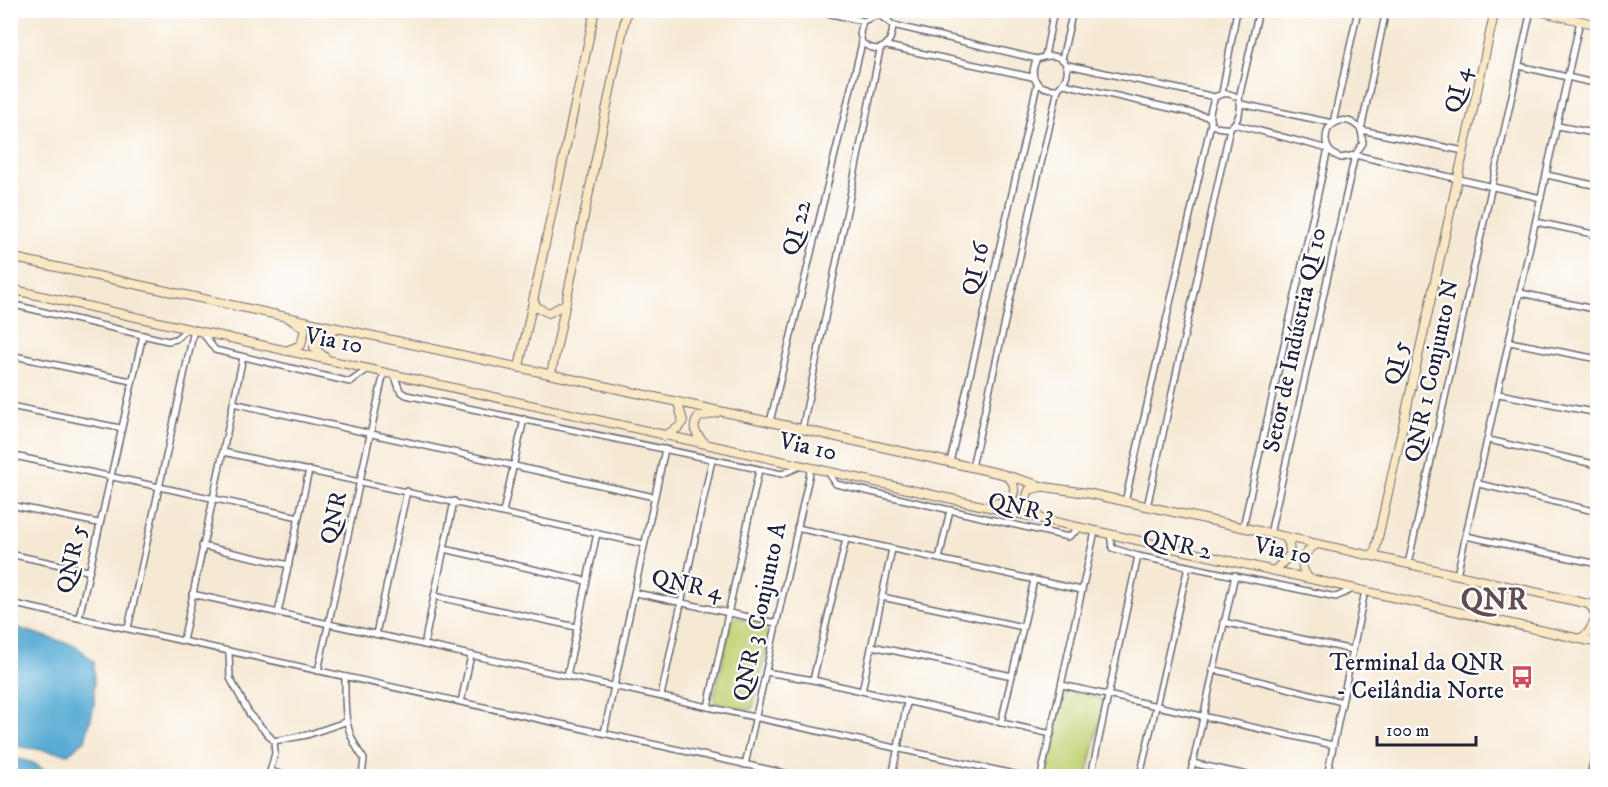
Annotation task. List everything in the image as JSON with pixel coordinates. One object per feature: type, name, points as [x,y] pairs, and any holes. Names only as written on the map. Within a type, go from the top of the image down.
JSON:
[{"type":"main road","points":[[519,367],[595,10]]},
{"type":"main road","points":[[551,374],[627,10]]},
{"type":"main road","name":"QI 4","points":[[1458,178],[1496,10]]},
{"type":"main road","points":[[1532,10],[1598,25]]},
{"type":"main road","name":"QI 5","points":[[1374,556],[1458,178]]},
{"type":"main road","name":"Via 10","points":[[10,256],[771,422],[1002,474],[1045,487],[1243,527],[1598,606]]},
{"type":"main road","name":"Via 10","points":[[10,290],[369,368],[1080,528],[1276,569],[1353,589],[1598,643]]},
{"type":"main road","points":[[533,300],[538,308],[549,313],[565,304]]},
{"type":"main road","points":[[285,351],[301,345],[305,329],[286,316]]},
{"type":"main road","points":[[332,360],[314,348],[315,342],[318,336],[339,328]]},
{"type":"main road","points":[[664,436],[679,427],[683,421],[678,403]]},
{"type":"main road","points":[[705,444],[694,430],[694,423],[699,417],[721,412]]},
{"type":"main road","points":[[970,502],[998,504],[1010,501],[1014,486],[1012,480],[1002,474]]},
{"type":"main road","points":[[1045,487],[1033,488],[1024,498],[1024,504],[1045,519]]},
{"type":"main road","points":[[1276,569],[1290,555],[1289,543],[1285,537]]},
{"type":"main road","points":[[1307,576],[1303,570],[1304,555],[1317,544]]},
{"type":"main road","points":[[1580,639],[1588,633],[1596,619],[1593,609],[1587,604]]},
{"type":"street","points":[[813,10],[863,21]]},
{"type":"street","points":[[891,10],[891,22],[893,35],[887,46],[880,50],[870,49],[862,43],[860,33],[863,21],[870,14],[879,15],[891,22],[1037,59],[1044,56],[1062,59],[1068,65],[1215,97],[1222,93]]},
{"type":"street","points":[[1044,56],[1054,10]]},
{"type":"street","points":[[1062,59],[1072,10]]},
{"type":"street","points":[[1222,93],[1237,10]]},
{"type":"street","points":[[1148,507],[1232,126],[1240,114],[1240,101],[1259,10]]},
{"type":"street","points":[[1328,149],[1325,135],[1333,123],[1358,10]]},
{"type":"street","points":[[1355,155],[1363,143],[1361,130],[1386,10]]},
{"type":"street","name":"QNR 1 Conjunto N","points":[[1408,564],[1532,10]]},
{"type":"street","points":[[1457,575],[1489,440],[1580,21]]},
{"type":"street","name":"QI 22","points":[[771,422],[862,43]]},
{"type":"street","points":[[887,46],[1032,77]]},
{"type":"street","points":[[802,429],[880,50]]},
{"type":"street","points":[[1037,59],[1032,68],[1032,77],[1037,85],[1047,90],[1058,90]]},
{"type":"street","points":[[972,467],[1058,90],[1068,76],[1068,65]]},
{"type":"street","points":[[1518,66],[1598,84]]},
{"type":"street","points":[[1064,84],[1209,117]]},
{"type":"street","name":"QI 16","points":[[950,462],[1037,85]]},
{"type":"street","points":[[1222,93],[1240,101],[1333,123],[1348,120],[1361,130],[1464,150]]},
{"type":"street","points":[[1125,502],[1215,97]]},
{"type":"street","points":[[1211,123],[1220,129],[1232,126],[1328,149],[1341,158],[1355,155],[1541,198]]},
{"type":"street","points":[[1558,126],[1598,134]]},
{"type":"street","name":"Setor de Indústria QI 10","points":[[1243,527],[1328,149]]},
{"type":"street","name":"Setor de Indústria QI 10","points":[[1270,534],[1355,155]]},
{"type":"street","points":[[1546,175],[1598,186]]},
{"type":"street","points":[[1536,222],[1598,236]]},
{"type":"street","points":[[1521,293],[1598,310]]},
{"type":"street","points":[[10,304],[168,341],[194,330]]},
{"type":"street","points":[[194,330],[216,350],[350,382],[369,368]]},
{"type":"street","points":[[128,628],[194,330]]},
{"type":"street","name":"QNR 5","points":[[142,335],[98,523],[79,617],[604,733]]},
{"type":"street","points":[[1510,342],[1598,359]]},
{"type":"street","points":[[10,356],[131,381]]},
{"type":"street","points":[[183,641],[243,357]]},
{"type":"street","name":"QNR","points":[[318,671],[384,372]]},
{"type":"street","points":[[394,374],[400,391],[406,395],[759,470],[782,474],[801,465]]},
{"type":"street","points":[[1499,394],[1598,413]]},
{"type":"street","points":[[233,404],[654,497]]},
{"type":"street","points":[[10,406],[120,428]]},
{"type":"street","points":[[503,512],[524,419]]},
{"type":"street","points":[[1489,440],[1598,465]]},
{"type":"street","points":[[636,593],[644,544],[665,449]]},
{"type":"street","points":[[223,452],[360,480],[644,544]]},
{"type":"street","points":[[10,455],[299,517]]},
{"type":"street","points":[[661,696],[712,460]]},
{"type":"street","name":"QNR 3 Conjunto A","points":[[745,765],[811,468]]},
{"type":"street","points":[[278,613],[309,470]]},
{"type":"street","points":[[759,470],[729,612],[776,623]]},
{"type":"street","name":"QNR 3","points":[[828,472],[836,484],[1068,537],[1080,528]]},
{"type":"street","points":[[1479,484],[1598,512]]},
{"type":"street","points":[[376,634],[407,491]]},
{"type":"street","points":[[424,645],[454,501]]},
{"type":"street","points":[[10,505],[98,523]]},
{"type":"street","name":"QNR 3","points":[[939,559],[950,510]]},
{"type":"street","points":[[797,528],[1081,590]]},
{"type":"street","points":[[1041,777],[1095,531]]},
{"type":"street","points":[[567,676],[597,533]]},
{"type":"street","name":"QNR 2","points":[[1110,534],[1112,548],[1138,556],[1336,597],[1353,589]]},
{"type":"street","points":[[1466,536],[1598,564]]},
{"type":"street","points":[[813,680],[846,539]]},
{"type":"street","points":[[202,546],[289,565]]},
{"type":"street","points":[[444,549],[586,581]]},
{"type":"street","points":[[862,692],[892,549]]},
{"type":"street","points":[[10,555],[88,571]]},
{"type":"street","points":[[1091,777],[1138,556]]},
{"type":"street","points":[[1140,777],[1188,567]]},
{"type":"street","points":[[1190,777],[1212,669],[1235,575]]},
{"type":"street","points":[[1001,723],[1034,580]]},
{"type":"street","points":[[1327,777],[1365,591]]},
{"type":"street","name":"QNR 4","points":[[604,733],[636,593],[729,612],[708,707]]},
{"type":"street","points":[[192,594],[1023,777]]},
{"type":"street","points":[[434,596],[576,627]]},
{"type":"street","points":[[882,597],[1023,627]]},
{"type":"street","points":[[10,603],[79,617]]},
{"type":"street","points":[[1223,621],[1353,650]]},
{"type":"street","points":[[872,646],[1012,676]]},
{"type":"street","points":[[230,651],[230,678],[250,715],[274,741],[270,774],[289,777]]},
{"type":"street","points":[[461,702],[471,655]]},
{"type":"street","points":[[1212,669],[1342,702]]},
{"type":"street","points":[[766,672],[813,680],[1051,734]]},
{"type":"street","points":[[345,677],[345,722],[353,744],[364,759],[362,777]]},
{"type":"street","points":[[1062,685],[1333,745]]},
{"type":"street","points":[[892,777],[907,703]]},
{"type":"street","points":[[274,741],[307,735],[345,722]]},
{"type":"street","points":[[604,733],[798,777]]},
{"type":"street","points":[[1590,777],[1598,742]]},
{"type":"street","points":[[1192,763],[1251,777]]},
{"type":"green space","points":[[736,617],[769,625],[772,629],[753,707],[749,710],[716,703],[714,700],[731,621]]},
{"type":"green space","points":[[1068,691],[1101,699],[1104,702],[1087,776],[1046,776],[1064,693]]},
{"type":"water","points":[[11,626],[76,646],[94,662],[94,706],[85,740],[68,754],[11,745]]},
{"type":"water","points":[[11,757],[33,763],[54,776],[11,776]]},
{"type":"place","name":"Terminal da QNR - Ceilândia Norte","points":[[1522,677]]},
{"type":"district","name":"QNR","points":[[1494,600]]}]
